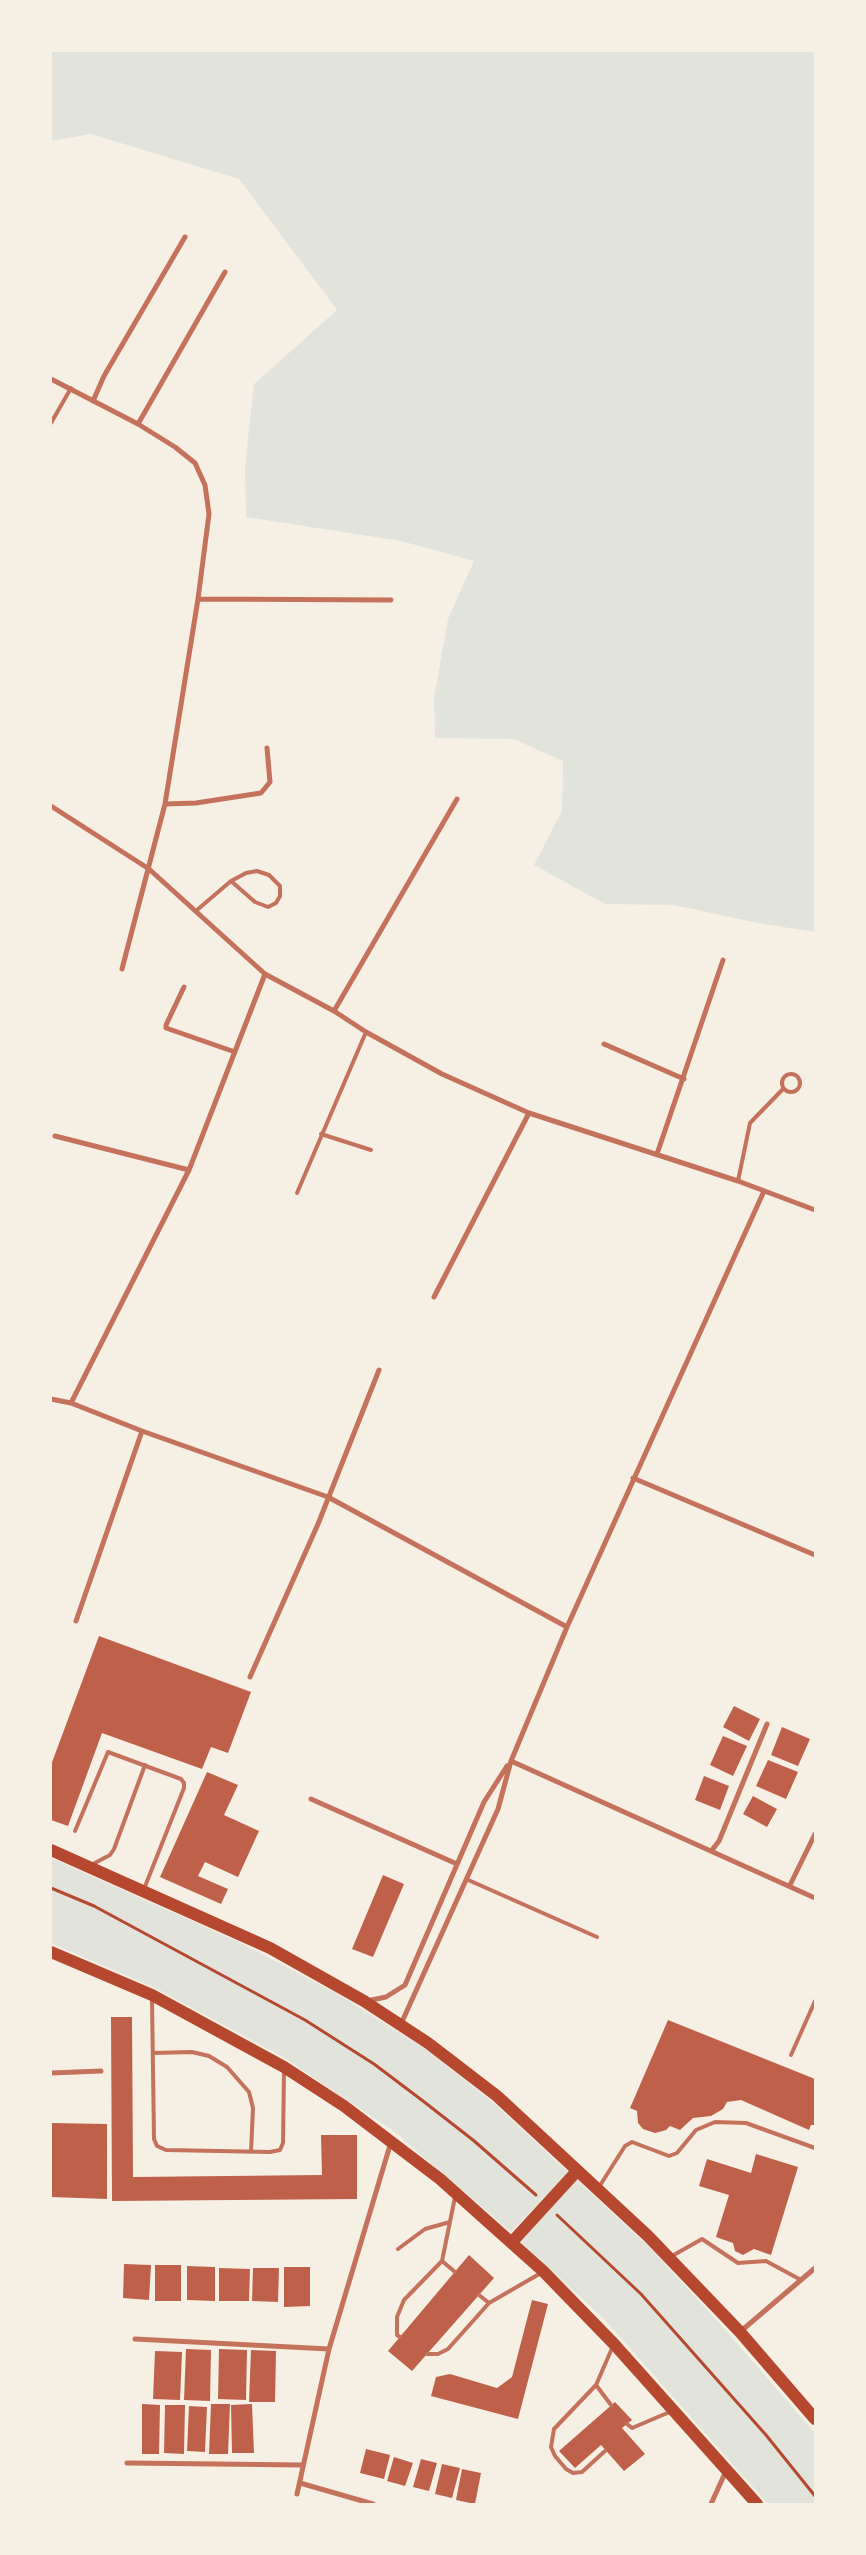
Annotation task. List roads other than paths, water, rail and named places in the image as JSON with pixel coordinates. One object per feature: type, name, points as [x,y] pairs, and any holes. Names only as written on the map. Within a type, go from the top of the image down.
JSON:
[{"type":"main road","points":[[51,1850],[270,1948],[401,2024],[497,2096],[598,2189],[670,2258],[740,2332],[815,2420]]},
{"type":"main road","points":[[51,1952],[152,1995],[284,2067],[344,2106],[392,2141],[456,2192],[543,2271],[614,2344],[728,2468],[757,2504]]},
{"type":"main road","points":[[512,2242],[577,2171]]},
{"type":"street","points":[[93,401],[104,376],[185,236]]},
{"type":"street","points":[[138,424],[224,272]]},
{"type":"street","points":[[51,378],[138,424],[175,447],[195,463],[205,485],[209,514],[198,599],[165,804],[122,969]]},
{"type":"street","points":[[198,599],[391,600]]},
{"type":"street","points":[[165,804],[196,803],[261,793],[270,782],[267,748]]},
{"type":"street","points":[[334,1011],[457,799]]},
{"type":"street","points":[[51,806],[149,869],[197,910],[265,974],[334,1011],[366,1032],[442,1074],[529,1113],[738,1181],[815,1210]]},
{"type":"street","points":[[657,1154],[723,960]]},
{"type":"street","points":[[71,1403],[189,1170],[265,974]]},
{"type":"street","points":[[184,987],[166,1028],[235,1052]]},
{"type":"street","points":[[604,1044],[684,1079]]},
{"type":"street","points":[[434,1297],[529,1113]]},
{"type":"street","points":[[55,1136],[189,1170]]},
{"type":"street","points":[[401,2024],[498,1808],[510,1762],[567,1627],[764,1191]]},
{"type":"street","points":[[250,1677],[328,1497],[379,1370]]},
{"type":"street","points":[[51,1399],[71,1403],[142,1431],[328,1497],[567,1627]]},
{"type":"street","points":[[76,1620],[142,1431]]},
{"type":"street","points":[[633,1478],[815,1555]]},
{"type":"street","points":[[712,1850],[719,1841],[767,1724]]},
{"type":"street","points":[[510,1762],[712,1850],[815,1898]]},
{"type":"street","points":[[364,2001],[386,1997],[405,1985],[484,1802],[510,1762]]},
{"type":"street","points":[[311,1799],[457,1864]]},
{"type":"street","points":[[790,1885],[815,1834]]},
{"type":"street","points":[[51,2073],[101,2071]]},
{"type":"street","points":[[297,2494],[329,2349],[392,2141]]},
{"type":"street","points":[[740,2332],[815,2268]]},
{"type":"street","points":[[135,2339],[329,2349]]},
{"type":"street","points":[[127,2463],[303,2465]]},
{"type":"street","points":[[712,2504],[728,2468]]},
{"type":"street","points":[[300,2483],[373,2504]]},
{"type":"lane","points":[[51,423],[71,388]]},
{"type":"lane","points":[[197,910],[232,881],[246,873],[257,871],[269,875],[280,886],[280,896],[276,903],[268,906],[255,902],[232,881]]},
{"type":"lane","points":[[297,1193],[366,1032]]},
{"type":"lane","points":[[788,1074],[794,1074],[799,1078],[800,1083],[794,1092],[783,1089],[782,1083],[788,1074]]},
{"type":"lane","points":[[738,1181],[750,1123],[783,1089]]},
{"type":"lane","points":[[321,1134],[370,1150]]},
{"type":"lane","points":[[75,1831],[106,1754],[112,1752],[181,1779],[184,1783],[152,1872],[143,1890]]},
{"type":"lane","points":[[88,1866],[110,1854],[114,1849],[145,1765]]},
{"type":"lane","points":[[466,1879],[598,1937]]},
{"type":"lane","points":[[152,1995],[154,2139],[157,2146],[166,2150],[250,2152],[280,2150],[282,2142],[284,2067]]},
{"type":"lane","points":[[791,2055],[815,2001]]},
{"type":"lane","points":[[153,2053],[192,2052],[208,2056],[227,2067],[249,2092],[253,2108],[250,2152]]},
{"type":"lane","points":[[598,2189],[625,2146],[632,2142],[669,2156],[678,2153],[696,2130],[716,2122],[746,2123],[815,2148]]},
{"type":"lane","points":[[400,2337],[397,2335],[396,2317],[404,2300],[442,2261],[456,2192]]},
{"type":"lane","points":[[398,2249],[425,2229],[450,2222]]},
{"type":"lane","points":[[670,2258],[702,2239],[738,2263],[766,2260],[801,2280]]},
{"type":"lane","points":[[442,2261],[455,2272]]},
{"type":"lane","points":[[427,2354],[438,2354],[448,2349],[489,2303],[543,2271]]},
{"type":"lane","points":[[479,2295],[489,2303]]},
{"type":"lane","points":[[606,2451],[582,2472],[573,2473],[566,2469],[554,2456],[551,2448],[554,2429],[596,2385],[614,2344]]},
{"type":"lane","points":[[596,2385],[611,2405]]},
{"type":"lane","points":[[627,2433],[632,2428],[674,2410]]},
{"type":"lane","points":[[627,2424],[632,2428]]}]
